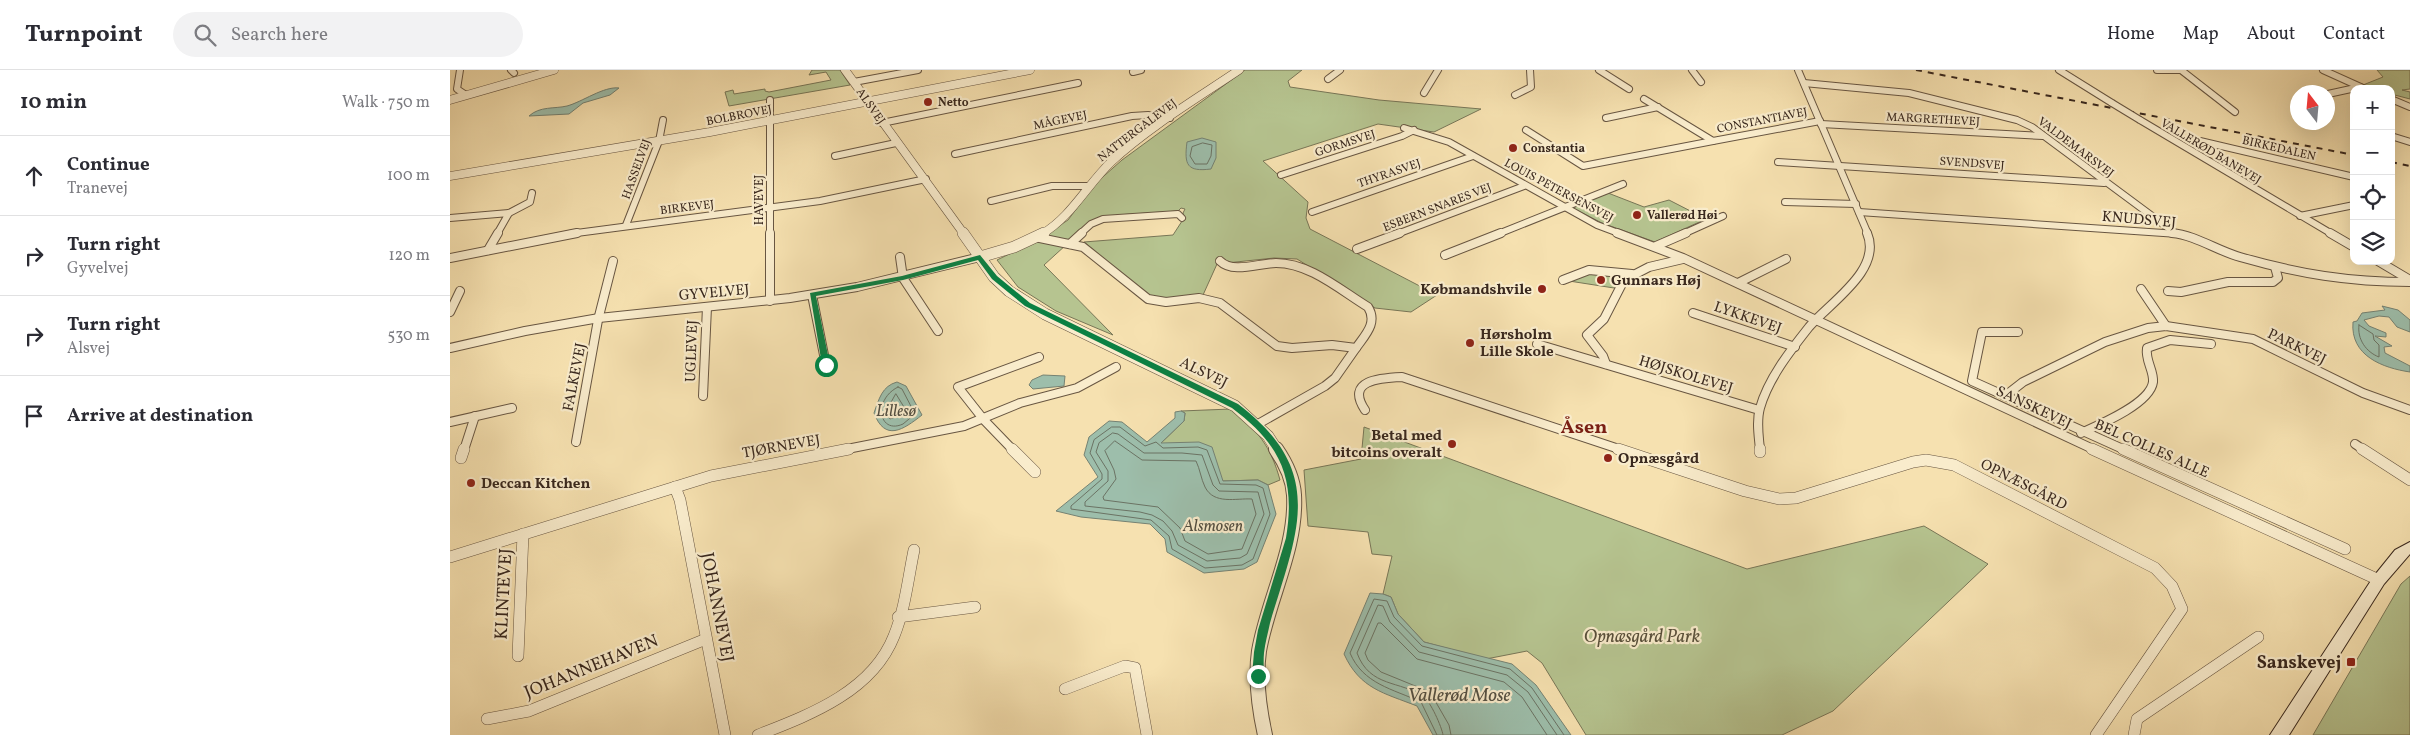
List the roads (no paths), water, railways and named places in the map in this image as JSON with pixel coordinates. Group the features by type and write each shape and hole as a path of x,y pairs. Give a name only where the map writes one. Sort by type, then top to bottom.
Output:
{"main road":[{"path":"2279,735 2379,580 2400,554 2410,547"}],"street":[{"path":"465,95 547,70"},
{"path":"450,99 554,70"},
{"name":"ALSVEJ","path":"846,70 896,143 926,179 994,277 1028,304 1214,394 1258,424 1270,437 1283,457 1289,473 1294,505 1290,538 1259,652 1260,709 1265,735"},
{"path":"854,82 918,70"},
{"name":"BOLBROVEJ","path":"450,176 659,141 1030,70"},
{"path":"1133,72 1141,70"},
{"name":"NATTERGALEVEJ","path":"980,257 1008,249 1035,237 1065,216 1087,186 1116,158 1239,70"},
{"path":"1321,78 1331,80 1340,70"},
{"path":"1424,92 1438,70"},
{"path":"1515,95 1531,87 1530,70"},
{"path":"1598,70 1629,89"},
{"path":"1692,70 1700,82"},
{"path":"1760,452 1759,410 1774,378 1815,320 1854,284 1865,268 1871,250 1870,238 1798,70"},
{"name":"VALLERØD BANEVEJ","path":"2059,70 2350,245"},
{"path":"2158,70 2181,70 2235,112"},
{"path":"2323,70 2356,85"},
{"path":"450,74 460,71 456,89 465,95"},
{"path":"882,123 1078,83"},
{"name":"VALDEMARSVEJ","path":"1804,84 1893,91 1945,101 2017,120 2043,136 2104,183 2175,233"},
{"path":"2335,93 2350,90"},
{"name":"CONSTANTIAVEJ","path":"1644,99 1714,141 1821,123"},
{"name":"HAVEVEJ","path":"770,100 770,301"},
{"path":"2395,100 2410,106"},
{"path":"1606,118 1658,107"},
{"name":"MÅGEVEJ","path":"955,154 1132,116 1148,115 1170,118"},
{"name":"HASSELVEJ","path":"626,225 659,141 663,120"},
{"name":"MARGRETHEVEJ","path":"1821,123 2043,136"},
{"name":"LOUIS PETERSENSVEJ","path":"1404,128 1449,142 1524,186 1597,225 1684,258 1815,320"},
{"name":"GORMSVEJ","path":"1282,175 1402,136 1414,130"},
{"path":"1526,130 1583,166 1714,141"},
{"path":"2395,137 2410,142"},
{"name":"BIRKEDALEN","path":"2200,141 2350,176"},
{"name":"ALSVEJ","path":"835,156 896,143"},
{"name":"THYRASVEJ","path":"1312,212 1473,156"},
{"name":"SVENDSVEJ","path":"1778,162 2104,183"},
{"name":"BIRKEVEJ","path":"450,258 626,225 770,209 876,191 926,179"},
{"path":"1445,255 1624,184"},
{"path":"991,201 1052,186 1087,186"},
{"name":"ESBERN SNARES VEJ","path":"1357,249 1524,186"},
{"path":"450,218 510,213 530,202 532,193"},
{"path":"1785,202 1856,204"},
{"path":"2300,216 2350,206"},
{"name":"KNUDSVEJ","path":"1859,212 2175,233 2214,249 2275,267 2362,282 2410,281"},
{"path":"488,250 510,213"},
{"path":"1070,244 1091,224 1103,219 1181,214"},
{"path":"1656,246 1723,216"},
{"path":"1035,237 1083,247 1148,300 1166,302 1200,298 1220,303 1270,342 1279,346 1296,348 1330,344 1356,348"},
{"path":"900,257 903,278 938,331"},
{"name":"GYVELVEJ","path":"450,348 525,331 599,318 812,295 903,278 980,257"},
{"path":"1606,364 1603,356 1587,335 1604,319 1614,302 1617,290 1632,274 1649,267 1684,258"},
{"path":"1738,283 1786,259"},
{"path":"599,318 613,261"},
{"path":"1220,261 1224,266 1276,263 1301,266 1373,313 1374,320 1335,378 1325,386 1258,424"},
{"path":"2384,265 2410,281"},
{"path":"2168,291 2181,292 2228,282 2273,282 2278,278 2275,267"},
{"path":"1564,280 1578,271 1586,270 1632,274"},
{"path":"2141,290 2166,326"},
{"path":"450,312 460,291"},
{"path":"812,295 826,365"},
{"name":"UGLEVEJ","path":"703,396 707,307"},
{"name":"LYKKEVEJ","path":"1693,313 1795,347"},
{"name":"FALKEVEJ","path":"576,442 599,318"},
{"name":"SANSKEVEJ","path":"1815,320 2379,580"},
{"name":"PARKVEJ","path":"2005,396 2024,382 2105,342 2141,330 2166,326 2253,340 2363,393 2410,410"},
{"name":"BEL COLLES ALLE","path":"2018,332 1982,332 1972,382 2345,549"},
{"path":"2069,438 2144,399 2152,390 2153,380 2144,358 2147,348 2156,342 2170,339 2211,344"},
{"name":"HØJSKOLEVEJ","path":"1537,344 1759,410"},
{"path":"1035,472 984,420 958,387 1039,357"},
{"name":"TJØRNEVEJ","path":"450,557 675,487 748,467 917,437 984,420 1020,403 1077,388 1116,366"},
{"name":"OPNÆSGÅRD","path":"1365,410 1358,402 1357,394 1361,387 1372,380 1402,378 1745,491 1779,499 1796,498 1913,462 1926,460 1954,465 2155,568 2171,582 2180,596 2182,609 2096,735"},
{"path":"450,422 512,408"},
{"path":"462,458 475,416"},
{"path":"2355,444 2410,480"},
{"name":"JOHANNEVEJ","path":"675,487 680,500 725,735"},
{"name":"KLINTEVEJ","path":"518,656 523,534"},
{"path":"758,735 822,709 868,675 888,650 898,618 914,550"},
{"path":"898,618 975,607"},
{"path":"2134,735 2137,719 2258,637"},
{"name":"JOHANNEHAVEN","path":"487,719 529,710 706,639"},
{"path":"1065,688 1125,666 1132,666 1135,668 1147,735"}],"water":[{"path":"619,88 610,95 583,103 569,114 529,116 547,108 573,104 607,89"},
{"path":"1202,138 1216,142 1216,158 1211,169 1192,168 1187,161 1187,142"},
{"path":"2382,306 2398,310 2410,320 2410,332 2397,327 2389,317 2379,316 2364,320 2369,326 2386,333 2386,337 2375,336 2392,346 2384,347 2385,353 2410,366 2410,372 2379,363 2363,352 2357,344 2353,334 2353,322 2357,321 2362,313 2385,310"},
{"path":"1043,375 1065,376 1064,386 1033,389 1029,385 1032,380"},
{"name":"Lillesø","path":"897,382 906,386 922,415 895,431 883,428 874,413 884,390"},
{"name":"Alsmosen","path":"1181,411 1185,413 1184,421 1161,443 1199,442 1212,447 1223,481 1258,480 1268,485 1276,514 1257,562 1244,569 1204,573 1167,552 1165,539 1150,524 1081,517 1056,511 1098,477 1084,455 1089,437 1109,421 1122,422 1147,442 1175,418 1175,412"},
{"name":"Vallerød Mose","path":"1370,593 1391,597 1398,614 1424,642 1512,664 1536,685 1571,735 1433,735 1417,706 1384,693 1365,682 1350,666 1344,654"}],"railway":[{"path":"1916,70 2350,154"},
{"path":"2395,163 2410,166"}],"place":[{"name":"Netto","path":"928,102"},
{"name":"Constantia","path":"1513,148"},
{"name":"Vallerød Høi","path":"1637,215"},
{"name":"Gunnars Høj","path":"1601,280"},
{"name":"Købmandshvile","path":"1542,289"},
{"name":"Hørsholm Lille Skole","path":"1470,343"},
{"name":"Betal med bitcoins overalt","path":"1452,444"},
{"name":"Opnæsgård","path":"1608,458"},
{"name":"Deccan Kitchen","path":"471,483"},
{"name":"Sanskevej","path":"2351,662"}],"district":[{"name":"Åsen","path":"1584,426"}],"park label":[{"name":"Opnæsgård Park","path":"1642,636"}]}
